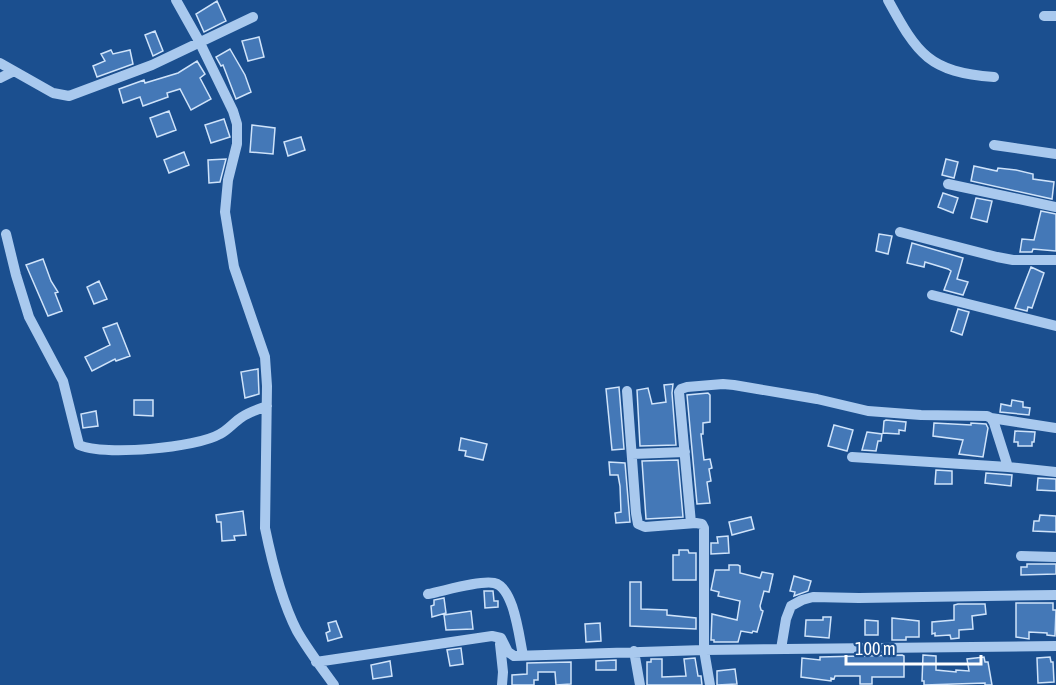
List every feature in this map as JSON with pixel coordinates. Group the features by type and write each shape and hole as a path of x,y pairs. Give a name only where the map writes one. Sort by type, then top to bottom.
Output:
{"street":[{"path":"176,0 199,41 237,124 237,144 228,180 225,212 234,267 265,357 267,406 265,528 267,540 294,624 316,662 334,685"},
{"path":"888,0 914,42 936,64 953,71 994,77"},
{"path":"1044,16 1056,16"},
{"path":"0,63 53,93 69,96 152,65 253,17"},
{"path":"0,78 14,71"},
{"path":"994,145 1056,154"},
{"path":"948,184 1056,207"},
{"path":"900,232 997,257 1028,261 1056,260"},
{"path":"6,234 29,316 63,381 79,445 86,448 151,449 186,445 218,436 244,415 267,406"},
{"path":"932,295 1056,326"},
{"path":"691,523 679,392 687,387 723,384 818,399 868,411 921,415 982,415 1056,428"},
{"path":"627,392 638,524 645,527 702,524 705,536 704,650 710,685"},
{"path":"991,418 1008,467"},
{"path":"632,454 685,452"},
{"path":"852,458 1056,472"},
{"path":"1021,556 1056,557"},
{"path":"428,594 486,583 500,585 510,602 523,655"},
{"path":"779,649 791,606 813,597 1056,596"},
{"path":"316,662 492,636 499,637 511,655 634,651 1056,646"},
{"path":"499,637 503,672 502,685"},
{"path":"634,651 640,685"}],"building":[{"path":"217,1 226,21 204,32 196,14"},
{"path":"155,31 163,51 153,56 145,35"},
{"path":"259,37 264,57 248,61 242,41"},
{"path":"230,49 245,75 251,92 236,99 223,65 221,66 216,57"},
{"path":"111,50 113,54 130,50 133,64 97,77 93,66 105,61 101,54"},
{"path":"197,61 205,74 200,78 211,99 191,110 180,89 167,93 168,97 143,106 140,97 123,103 119,89 144,80 145,83 178,73"},
{"path":"169,111 176,130 157,137 150,118"},
{"path":"224,119 230,137 211,143 205,125"},
{"path":"252,125 275,128 273,154 250,152"},
{"path":"301,137 305,150 288,156 284,142"},
{"path":"184,152 189,165 169,173 164,160"},
{"path":"226,159 220,182 209,183 208,160"},
{"path":"946,159 958,162 954,178 942,175"},
{"path":"974,166 997,171 998,168 1016,170 1033,174 1033,179 1054,182 1052,199 971,181"},
{"path":"943,193 958,198 953,213 938,207"},
{"path":"976,198 992,201 987,222 971,218"},
{"path":"1041,211 1056,214 1056,251 1033,249 1032,252 1020,252 1022,239 1034,240"},
{"path":"879,234 892,236 888,254 876,251"},
{"path":"912,243 963,258 957,279 968,282 963,295 944,290 951,271 948,269 925,262 924,267 907,263"},
{"path":"43,259 51,281 58,292 55,293 62,311 48,316 26,265"},
{"path":"1031,267 1044,273 1032,308 1028,307 1027,311 1015,308"},
{"path":"99,281 107,299 94,304 87,287"},
{"path":"958,309 969,312 962,335 951,331"},
{"path":"117,323 130,356 116,361 115,359 92,371 85,357 110,345 103,328"},
{"path":"258,369 259,394 245,398 241,372"},
{"path":"673,384 676,445 640,446 637,390 648,388 652,404 666,402 664,385"},
{"path":"619,387 624,449 612,450 606,389"},
{"path":"708,393 710,395 710,422 703,423 703,434 701,434 704,460 710,459 712,468 709,469 711,481 707,482 710,503 697,504 687,395"},
{"path":"134,400 153,400 153,416 134,415"},
{"path":"1012,400 1023,402 1023,407 1030,408 1029,415 1000,412 1001,404 1011,406"},
{"path":"96,411 98,426 83,428 81,414"},
{"path":"886,420 906,422 905,431 899,430 899,434 883,433"},
{"path":"934,423 986,424 988,428 983,457 959,454 963,440 933,436"},
{"path":"834,425 853,430 847,451 828,446"},
{"path":"1015,431 1035,432 1032,446 1018,446 1018,442 1014,442"},
{"path":"867,432 882,434 876,451 862,450"},
{"path":"461,438 487,444 483,460 465,456 466,451 459,450"},
{"path":"678,460 683,517 646,519 642,461"},
{"path":"609,462 625,463 630,522 616,523 615,513 621,512 620,486 618,475 610,475"},
{"path":"936,470 952,471 952,484 935,484"},
{"path":"986,473 1012,475 1011,486 985,483"},
{"path":"1038,478 1056,479 1056,491 1037,490"},
{"path":"243,511 246,535 234,536 235,540 222,541 221,522 217,522 216,515"},
{"path":"1040,515 1056,516 1056,532 1033,531 1034,521 1039,521"},
{"path":"751,517 754,529 732,535 729,522"},
{"path":"728,536 729,553 711,554 711,543 718,543 717,537"},
{"path":"679,550 696,553 696,580 673,580 673,555 679,555"},
{"path":"1027,564 1056,564 1056,574 1021,575 1021,567 1027,567"},
{"path":"729,565 738,565 740,573 760,578 762,572 773,574 769,592 764,591 760,606 763,611 757,632 741,631 738,642 714,642 711,640 712,614 737,620 740,601 718,596 719,592 711,590 715,570 729,570"},
{"path":"794,576 811,581 808,591 794,596 795,592 790,591"},
{"path":"630,582 641,582 641,609 667,610 667,615 696,618 696,629 630,626"},
{"path":"484,591 493,591 494,601 498,601 498,607 485,608"},
{"path":"444,598 446,613 432,617 431,606 434,605 434,600"},
{"path":"1016,603 1053,603 1053,610 1056,610 1055,636 1029,632 1029,639 1016,637"},
{"path":"985,604 986,614 972,616 973,629 959,630 959,638 951,639 950,635 935,636 935,633 932,634 932,622 954,620 954,605"},
{"path":"471,611 473,629 446,630 444,615"},
{"path":"823,617 831,617 829,638 805,636 806,620 823,620"},
{"path":"892,618 919,621 919,637 892,640"},
{"path":"865,620 878,621 878,635 865,635"},
{"path":"336,621 342,637 328,641 326,633 330,631 328,623"},
{"path":"600,623 601,641 586,642 585,624"},
{"path":"461,648 463,664 450,666 447,650"},
{"path":"923,655 936,656 936,670 956,672 956,670 969,671 967,659 984,657 985,662 988,662 992,685 985,685 985,683 924,685 922,681"},
{"path":"904,656 904,677 872,677 872,684 860,684 860,676 835,676 834,679 831,678 831,681 801,677 802,658 820,660 820,657"},
{"path":"1050,657 1053,662 1054,682 1038,683 1037,658"},
{"path":"695,658 702,685 647,685 647,662 651,662 651,659 662,659 662,677 686,676 684,659"},
{"path":"616,660 616,670 596,670 596,661"},
{"path":"390,661 392,676 373,679 371,665"},
{"path":"571,662 571,684 556,685 555,672 538,672 538,680 534,680 534,685 512,685 512,675 527,674 527,663"},
{"path":"735,669 737,684 717,685 717,671"}]}
